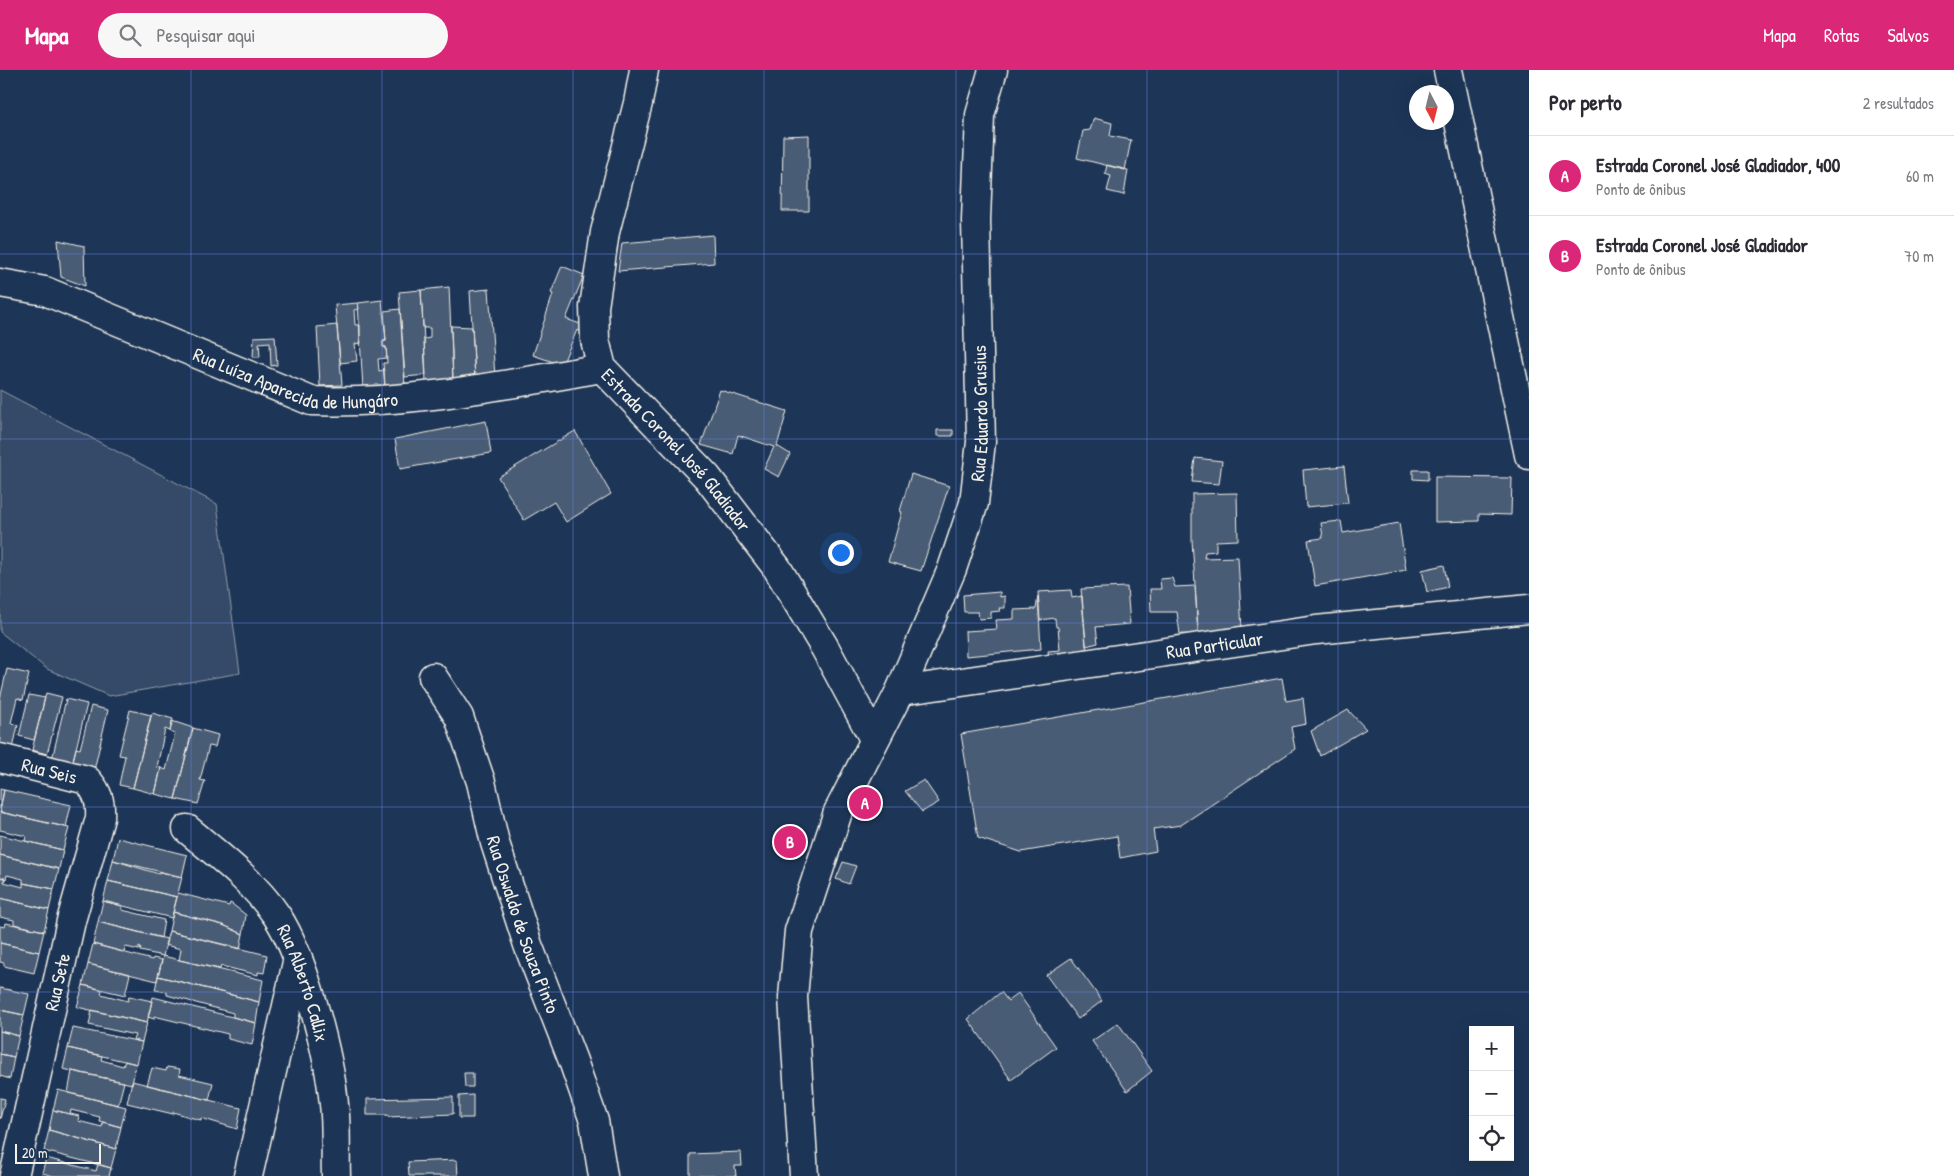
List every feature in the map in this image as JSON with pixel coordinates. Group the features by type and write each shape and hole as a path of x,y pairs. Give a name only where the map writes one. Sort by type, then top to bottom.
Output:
{"street":[{"name":"Estrada Coronel José Gladiador","path":"644,70 638,103 605,232 594,307 595,340 602,368 707,477 777,568 825,648 874,739"},
{"name":"Rua Eduardo Grusius","path":"874,739 900,691 952,569 974,503 981,442 976,220 979,134 980,115 993,70"},
{"path":"1448,70 1529,455"},
{"name":"Rua Luíza Aparecida de Hungáro","path":"0,283 45,291 311,401 344,402 399,398 602,368"},
{"name":"Rua Particular","path":"900,691 1316,630 1529,609"},
{"name":"Rua Oswaldo de Souza Pinto","path":"433,676 459,717 481,782 495,843 528,945 594,1121 603,1176"},
{"path":"804,1176 793,997 799,931 838,812 874,739"},
{"name":"Rua Seis","path":"0,758 76,776 87,780 96,790"},
{"name":"Rua Sete","path":"10,1165 71,921 100,818 101,805 96,790"},
{"name":"Rua Alberto Callix","path":"187,829 249,883 277,916 298,957 322,1040 334,1104 336,1176"},
{"path":"248,1176 298,957"}],"shaded area":[{"path":"0,390 217,504 240,673 109,696 47,669 0,632"}],"building":[{"path":"1094,118 1112,123 1110,136 1131,140 1125,170 1077,158 1083,131 1090,130"},
{"path":"809,135 809,211 782,211 783,136"},
{"path":"1107,165 1128,170 1124,195 1107,191 1111,176 1105,174"},
{"path":"713,235 714,263 618,271 622,243"},
{"path":"58,240 84,246 85,286 61,277"},
{"path":"562,266 584,275 566,319 589,327 588,334 577,330 562,365 533,355 553,294 551,293"},
{"path":"449,287 453,380 426,383 424,339 430,338 430,328 423,328 421,290"},
{"path":"489,289 495,377 475,378 470,291"},
{"path":"421,290 426,375 405,377 399,292"},
{"path":"382,300 386,341 383,341 383,347 386,347 387,358 378,359 379,371 384,370 385,386 363,389 358,303"},
{"path":"358,303 359,309 354,310 355,325 360,325 361,343 355,344 357,361 340,363 335,305"},
{"path":"400,309 405,386 385,388 383,363 387,363 386,347 383,347 383,341 386,341 384,311"},
{"path":"337,325 342,385 320,386 317,327"},
{"path":"451,326 472,327 475,378 453,380"},
{"path":"275,336 277,365 271,366 270,342 259,343 260,357 253,357 254,337"},
{"path":"720,390 787,411 777,446 790,454 779,477 764,469 774,447 738,435 733,454 701,445"},
{"path":"486,421 491,453 400,469 395,439"},
{"path":"937,430 953,430 953,436 937,436"},
{"path":"575,431 611,494 566,522 554,502 524,520 498,477"},
{"path":"1195,458 1222,461 1219,484 1192,482"},
{"path":"1344,466 1348,503 1306,507 1303,470"},
{"path":"1413,470 1428,470 1428,480 1413,479"},
{"path":"911,474 949,486 921,571 888,562"},
{"path":"1435,477 1512,478 1511,515 1479,514 1479,521 1435,522"},
{"path":"1237,493 1238,540 1216,541 1216,551 1205,552 1204,558 1238,557 1242,631 1199,643 1192,540 1192,494"},
{"path":"1341,521 1343,533 1399,523 1406,570 1315,586 1308,540 1323,538 1321,523"},
{"path":"1444,565 1448,587 1427,592 1422,570"},
{"path":"1172,578 1175,587 1195,586 1198,635 1180,634 1177,612 1151,612 1150,589 1161,589 1160,579"},
{"path":"1127,587 1130,624 1096,627 1098,643 1086,646 1081,589"},
{"path":"1071,590 1072,598 1082,596 1087,655 1049,660 1048,651 1060,650 1058,627 1056,627 1055,618 1040,620 1038,592"},
{"path":"1000,592 1000,597 1005,596 1005,608 999,608 1000,611 991,612 991,618 979,619 978,612 964,612 963,595"},
{"path":"1038,596 1041,649 966,656 965,631 997,629 996,620 1014,619 1014,610 1036,609"},
{"path":"7,669 29,674 23,700 17,698 11,723 18,725 11,758 0,756 0,699"},
{"path":"1282,678 1286,701 1303,698 1306,724 1291,727 1295,749 1181,825 1153,829 1156,851 1120,858 1117,836 1021,852 978,838 961,734"},
{"path":"46,693 62,697 47,754 32,750"},
{"path":"29,695 45,698 34,740 19,736"},
{"path":"66,699 87,704 70,773 50,768"},
{"path":"91,706 108,710 92,779 70,773 76,748 80,749"},
{"path":"130,710 151,715 133,788 119,785 125,756 119,755"},
{"path":"1348,710 1366,729 1320,756 1311,731"},
{"path":"152,713 173,719 170,731 165,729 157,767 161,768 155,794 133,788"},
{"path":"172,721 193,728 175,799 155,794 161,768 166,770 175,734 170,732"},
{"path":"193,728 218,735 215,747 209,746 200,780 205,781 198,804 175,799"},
{"path":"924,780 939,802 922,812 905,791"},
{"path":"0,789 4,790 0,809"},
{"path":"4,790 71,805 66,827 0,812"},
{"path":"0,812 69,828 63,850 25,841 26,836 0,830"},
{"path":"0,835 63,850 59,869 0,855"},
{"path":"118,838 187,855 182,877 113,860"},
{"path":"0,855 59,869 54,889 23,883 23,879 7,875 6,879 0,877"},
{"path":"113,860 159,874 160,872 182,877 177,897 108,881"},
{"path":"843,862 856,866 849,884 836,879"},
{"path":"0,877 5,878 4,882 23,887 23,883 54,889 49,910 0,898"},
{"path":"108,881 177,897 172,918 103,901"},
{"path":"178,893 229,906 230,903 232,904 246,915 243,934 223,925 173,912"},
{"path":"0,898 49,910 44,931 14,924 14,920 0,917"},
{"path":"103,901 122,906 122,910 164,920 161,938 98,922"},
{"path":"173,912 223,925 243,934 240,949 169,931"},
{"path":"98,922 167,939 163,956 140,951 141,948 139,947 139,950 126,947 124,952 93,944"},
{"path":"6,923 44,931 39,952 0,943 0,926 5,927"},
{"path":"169,931 267,955 264,973 258,972 258,975 221,966 220,969 179,960 181,949 165,945"},
{"path":"0,943 39,952 34,973 4,966 4,963 0,962"},
{"path":"93,944 152,960 153,958 162,960 157,981 88,964"},
{"path":"163,956 263,980 259,1002 158,976"},
{"path":"1071,958 1102,1001 1078,1019 1046,975"},
{"path":"88,964 130,974 125,995 83,985"},
{"path":"158,976 259,1002 256,1023 233,1017 233,1013 155,990"},
{"path":"83,985 102,990 101,994 128,1001 129,996 152,1001 147,1023 77,1007"},
{"path":"0,988 29,994 24,1015 0,1010"},
{"path":"1001,992 1008,1001 1018,993 1056,1047 1011,1080 968,1019"},
{"path":"153,997 256,1023 252,1045 228,1039 228,1034 154,1016 154,1019 148,1017"},
{"path":"0,1010 24,1015 19,1036 0,1031"},
{"path":"92,1010 147,1023 142,1042 133,1040 135,1035 89,1025"},
{"path":"1118,1023 1152,1071 1127,1091 1092,1041"},
{"path":"73,1028 142,1042 137,1064 68,1048"},
{"path":"0,1031 19,1036 14,1057 0,1054"},
{"path":"68,1048 102,1056 101,1060 123,1066 125,1061 136,1064 132,1084 63,1069"},
{"path":"0,1054 14,1057 10,1079 0,1076"},
{"path":"167,1067 180,1069 179,1075 213,1083 209,1100 147,1085 152,1068 166,1071"},
{"path":"72,1071 124,1082 118,1105 68,1093"},
{"path":"464,1073 473,1073 473,1087 465,1087"},
{"path":"132,1081 241,1108 237,1129 201,1118 201,1120 173,1112 173,1114 127,1103"},
{"path":"58,1090 126,1107 121,1127 99,1121 100,1117 71,1110 70,1114 53,1110"},
{"path":"473,1095 473,1118 459,1118 459,1096"},
{"path":"453,1097 453,1114 388,1117 388,1115 367,1115 367,1099"},
{"path":"0,1098 5,1099 0,1119"},
{"path":"53,1110 79,1116 78,1121 102,1127 103,1122 121,1127 116,1149 49,1130"},
{"path":"49,1130 116,1149 111,1168 44,1151"},
{"path":"741,1152 742,1166 735,1166 736,1176 690,1176 690,1154"},
{"path":"46,1158 96,1171 98,1164 111,1168 109,1176 54,1176 42,1173"},
{"path":"457,1160 458,1176 409,1176 408,1162"}],"place":[{"name":"Estrada Coronel José Gladiador, 400","path":"865,803"},
{"name":"Estrada Coronel José Gladiador","path":"790,842"}]}
